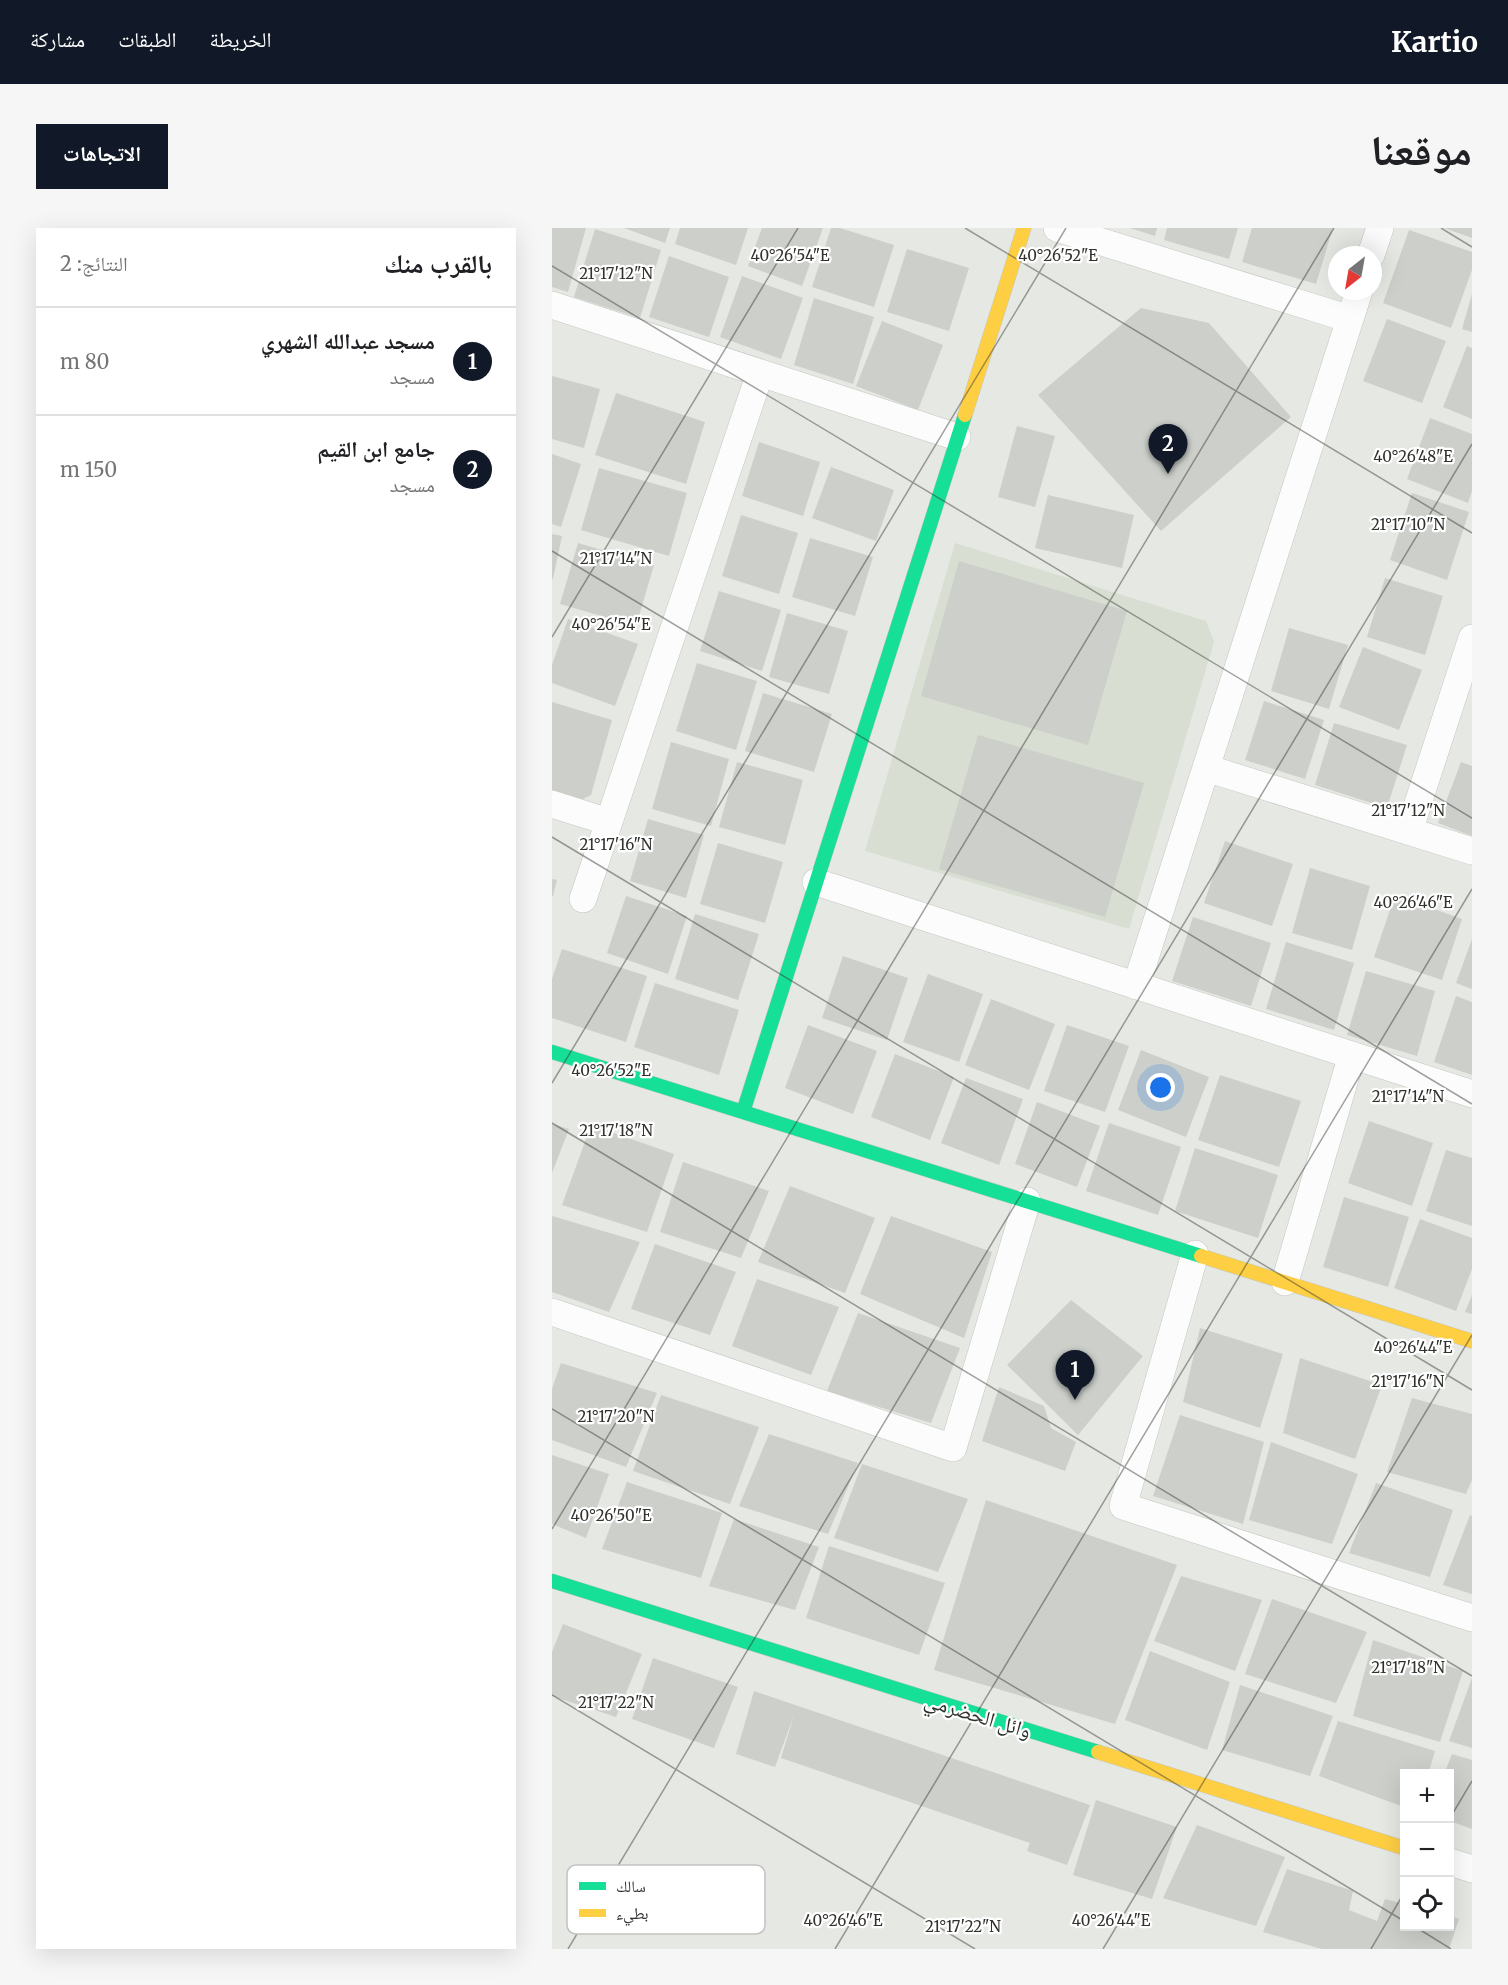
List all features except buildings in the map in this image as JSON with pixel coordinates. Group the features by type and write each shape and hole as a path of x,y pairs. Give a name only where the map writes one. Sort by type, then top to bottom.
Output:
{"street":[{"path":"742,1112 1024,228"},
{"path":"1057,228 1350,319"},
{"path":"1374,246 1380,228"},
{"path":"1136,986 1356,300"},
{"path":"552,305 957,437"},
{"path":"583,899 760,374"},
{"path":"1409,831 1472,638"},
{"path":"1206,768 1472,851"},
{"path":"552,804 609,822"},
{"path":"816,882 1472,1094"},
{"path":"552,1052 1472,1341"},
{"path":"1285,1282 1352,1055"},
{"path":"552,1312 953,1448 1027,1201"},
{"path":"1195,1254 1123,1506 1472,1618"},
{"name":"وائل الحضرمي","path":"552,1581 1400,1847"},
{"path":"1454,1864 1472,1869"}],"shaded area":[{"path":"955,543 1206,621 1214,642 1129,929 865,851"}],"traffic: fast":[{"path":"743,1112 965,415"},
{"path":"552,1052 1201,1256"},
{"path":"552,1581 1098,1752"}],"traffic: slow":[{"path":"965,415 1024,228"},
{"path":"1201,1256 1472,1341"},
{"path":"1098,1752 1400,1847"}],"place":[{"name":"جامع ابن القيم","path":"1168,474"},
{"name":"مسجد عبدالله الشهري","path":"1075,1400"}]}
